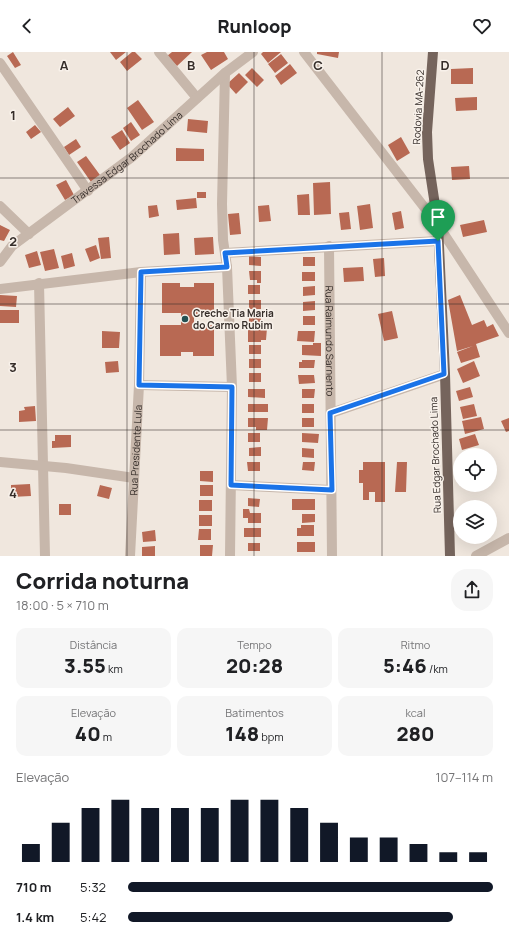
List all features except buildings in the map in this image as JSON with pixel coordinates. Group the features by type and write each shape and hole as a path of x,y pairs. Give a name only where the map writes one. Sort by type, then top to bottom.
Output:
{"main road":[{"name":"Rodovia MA-262","path":"433,52 427,132 428,159 438,233"},
{"name":"Rua Edgar Brochado Lima","path":"438,233 450,556"}],"street":[{"path":"159,52 197,98"},
{"name":"Travessa Edgar Brochado Lima","path":"0,262 12,246 132,157 225,73 253,52"},
{"path":"304,52 438,233 509,333"},
{"path":"0,63 88,191"},
{"path":"225,73 222,204 227,267 232,387 230,556"},
{"path":"0,206 29,234"},
{"path":"225,253 329,246 438,233"},
{"name":"Rua Raimundo Sarnento","path":"329,246 332,556"},
{"path":"0,289 39,283 141,272 227,267"},
{"name":"Rua Presidente Lula","path":"130,556 139,385 141,272"},
{"path":"39,283 45,556"},
{"path":"330,413 444,374"},
{"path":"139,385 232,387"},
{"path":"0,462 44,466 134,478"},
{"path":"231,485 332,490"},
{"path":"476,556 509,538"}],"place":[{"name":"Creche Tia Maria do Carmo Rubim","path":"185,319"}],"route":[{"path":"438,241 444,374 330,413 332,490 231,485 232,387 139,385 141,272 227,267 225,253 242,251 438,241"}]}
